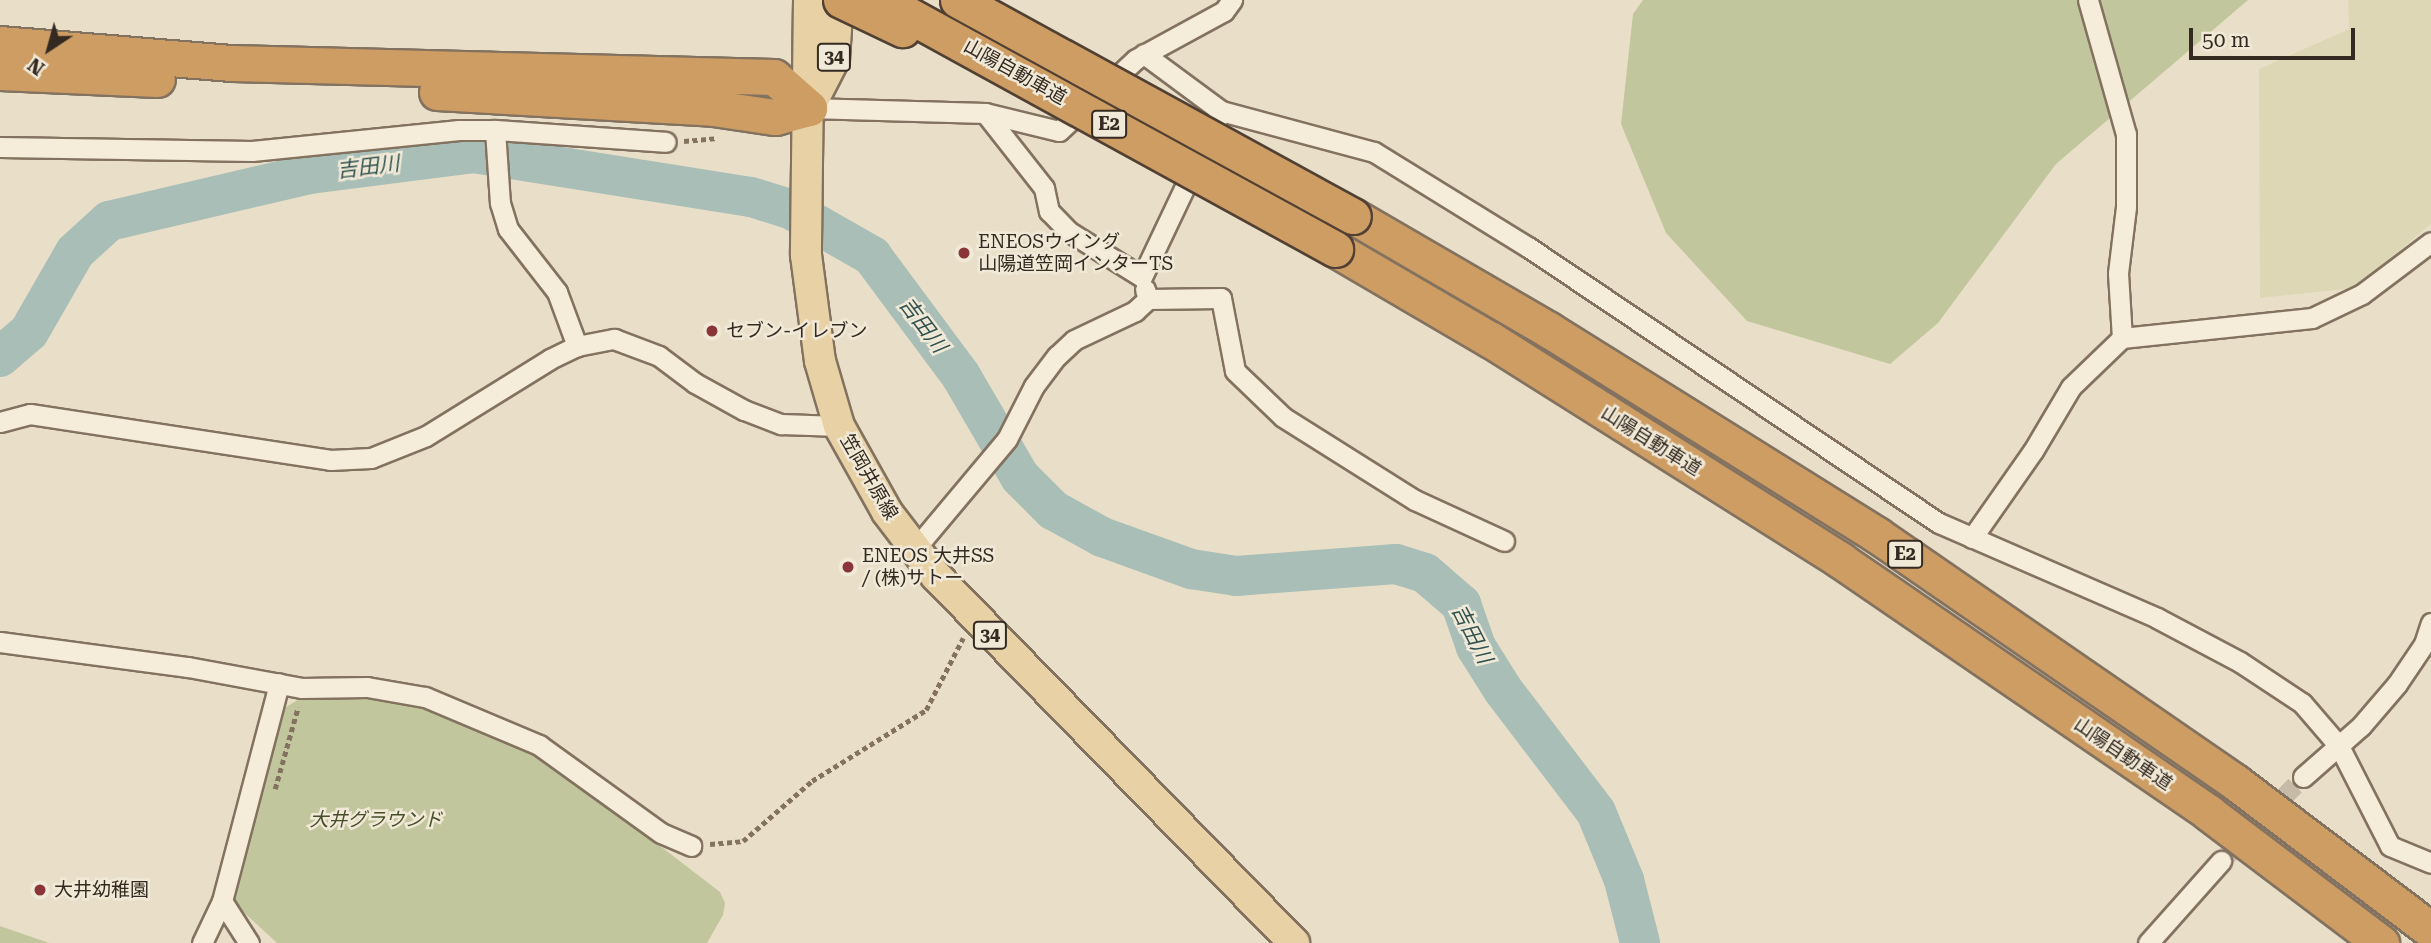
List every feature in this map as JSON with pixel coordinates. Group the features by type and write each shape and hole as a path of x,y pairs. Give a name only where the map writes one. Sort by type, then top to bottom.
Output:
{"highway":[{"path":"840,0 1118,129"},
{"name":"山陽自動車道","path":"881,0 1335,249 1491,340 1840,560 2209,813 2381,943"},
{"name":"山陽自動車道","path":"958,0 1353,216 1549,330 1877,535 2235,782 2431,930"},
{"path":"0,44 232,63 774,78 809,108"},
{"path":"0,72 658,104 775,117 809,108"}],"main road":[{"name":"笠岡井原線","path":"809,0 809,193 806,255 820,361 839,426 867,480 911,546 976,621 1294,943"},
{"name":"笠岡井原線","path":"809,108 834,59 840,0"}],"street":[{"path":"809,108 985,113 1059,131 1144,54 1224,10 1232,0"},
{"path":"2088,0 2126,134 2126,207 2118,272 2122,338"},
{"path":"1144,54 1221,111 1374,152 1551,262 1939,523 2157,618 2240,662 2302,703 2339,746 2390,846 2431,863"},
{"path":"1148,299 1142,277 1221,111"},
{"path":"985,113 1044,188 1049,211 1068,231 1142,277"},
{"path":"0,147 264,150 459,130 666,142"},
{"path":"495,134 500,203 508,229 557,292 577,346"},
{"path":"1972,538 2033,451 2070,387 2122,338 2312,317 2362,294 2428,249"},
{"path":"911,546 924,538 992,459 1007,439 1034,386 1057,356 1074,340 1120,320 1148,299 1221,298 1236,371 1283,417 1415,500 1504,541"},
{"path":"0,422 30,415 330,460 371,458 426,436 577,346 628,341 744,410 781,424 839,426"},
{"path":"2303,777 2339,746 2397,684 2424,644 2431,624"},
{"path":"0,642 301,688 367,687 425,697 539,745 661,834 691,846"},
{"path":"202,943 222,901 279,683"},
{"path":"2148,943 2221,861"},
{"path":"222,901 249,943"}],"path":[{"path":"691,846 743,841 812,781 926,710 955,650 976,621"}],"shaded area":[{"path":"2348,0 2431,0 2431,224 2355,288 2260,298 2259,69 2349,29"}],"green space":[{"path":"1643,0 2248,0 2056,164 1938,323 1890,364 1747,321 1666,233 1621,124 1633,14"},
{"name":"大井グラウンド","path":"350,692 405,698 519,743 564,772 720,892 725,903 723,915 707,943 277,943 238,907 232,893 276,713 306,695"},
{"path":"0,926 49,943 0,943"}],"waterway":[{"name":"吉田川","path":"0,357 29,332 75,252 109,221 310,174 473,153 751,197 790,209 872,256 961,376 1020,477 1053,510 1102,537 1191,569 1236,576 1396,564 1425,573 1461,604 1476,647 1503,690 1596,812 1624,880 1640,943"}],"tunnel":[{"path":"2221,861 2303,777"}],"place":[{"name":"ENEOSウイング 山陽道笠岡インターTS","path":"964,253"},
{"name":"セブン-イレブン","path":"712,331"},
{"name":"ENEOS 大井SS / (株)サトー","path":"848,567"},
{"name":"大井幼稚園","path":"40,890"}]}
